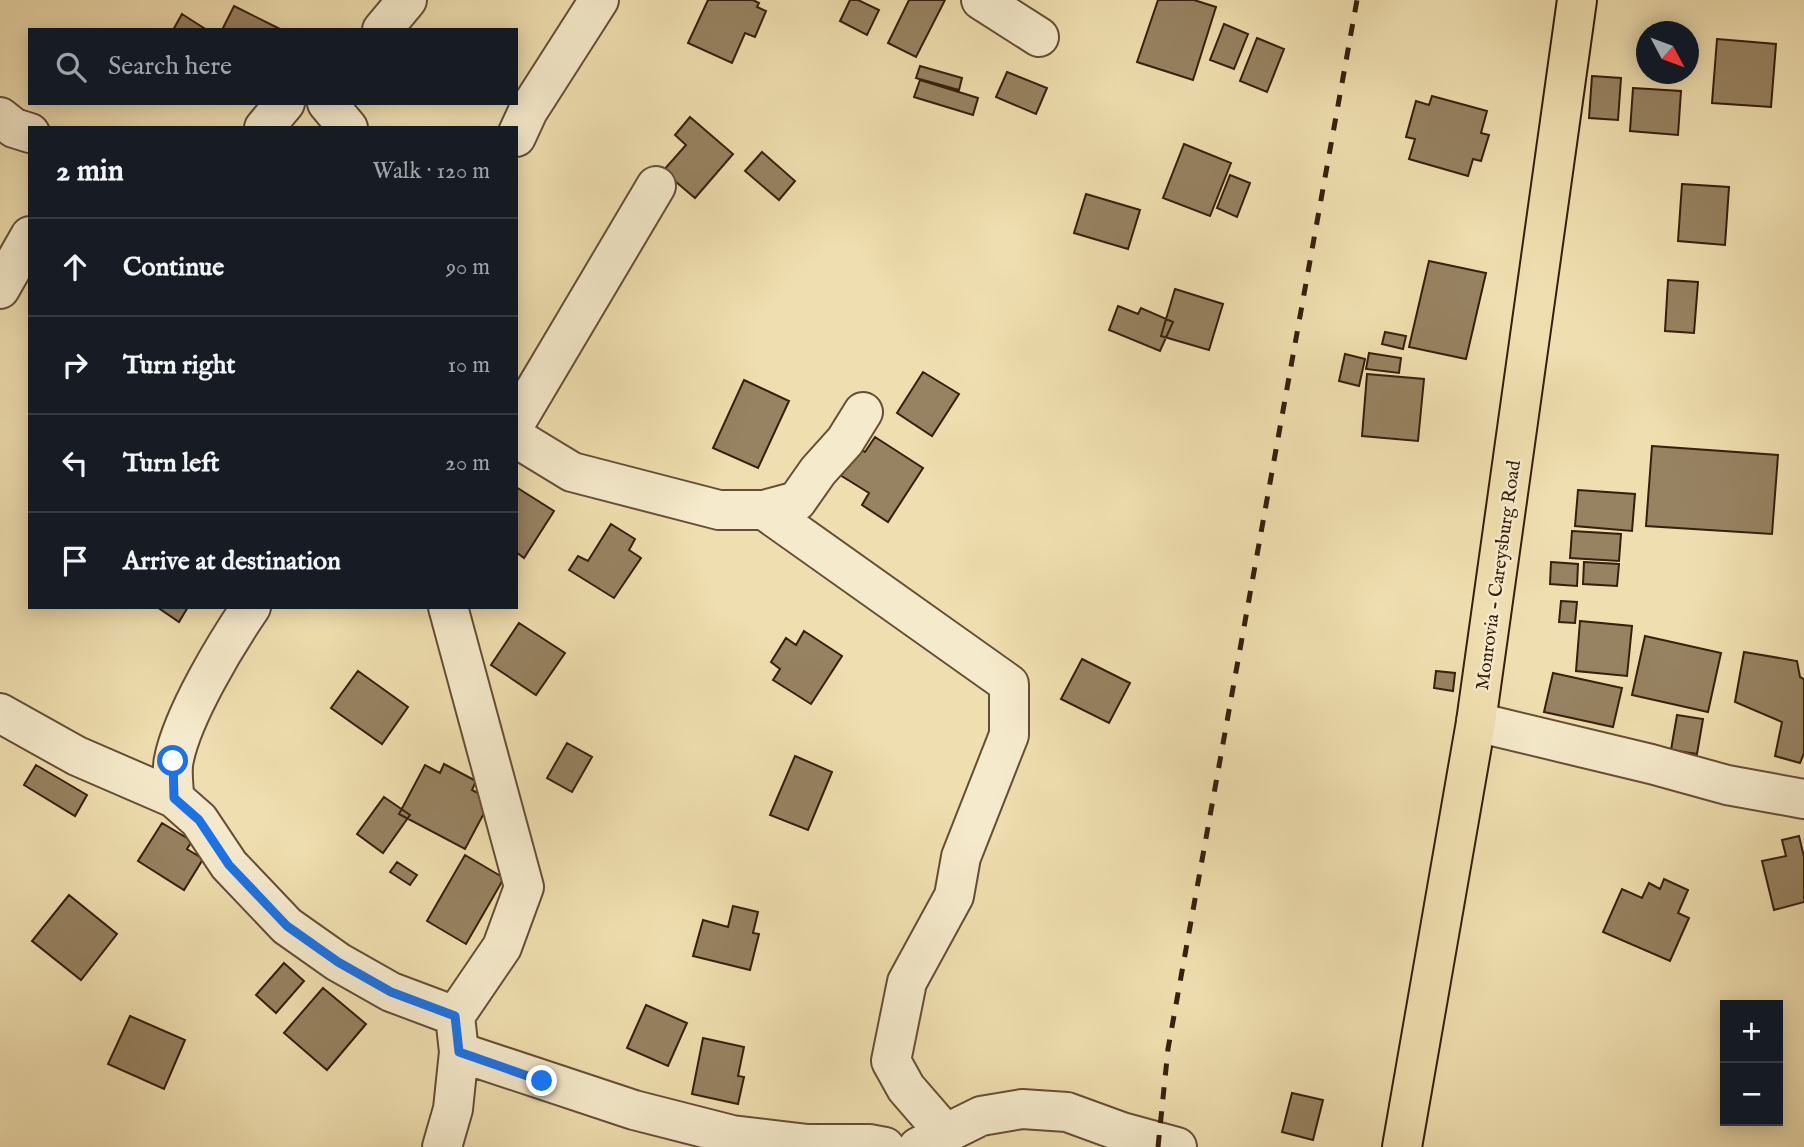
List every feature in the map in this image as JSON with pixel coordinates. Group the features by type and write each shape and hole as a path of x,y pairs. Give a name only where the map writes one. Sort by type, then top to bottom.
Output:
{"main road":[{"name":"Monrovia - Careysburg Road","path":"1402,1147 1476,722 1577,0"}],"street":[{"path":"384,28 407,0"},
{"path":"518,133 528,111 599,0"},
{"path":"981,0 1039,37"},
{"path":"266,126 283,105"},
{"path":"329,105 346,126"},
{"path":"0,117 13,128 28,132"},
{"path":"518,419 656,186"},
{"path":"0,289 28,240"},
{"path":"518,439 572,472 719,510 764,510 797,501 818,471 845,441 863,412"},
{"path":"764,510 1009,684 1009,735 961,858 954,896 907,982 891,1061 932,1140 981,1116 1022,1109 1067,1112 1122,1132 1177,1147"},
{"path":"174,798 173,761 185,723 250,609"},
{"path":"442,1147 453,1109 457,1034 502,947 524,887 448,609"},
{"path":"0,713 77,756 174,798 199,820 229,865 287,926 338,962 457,1034 634,1110 732,1135 807,1144 869,1144 885,1147"},
{"path":"1476,722 1727,785 1804,799"}],"building":[{"path":"708,0 753,0 759,3 757,7 766,11 755,37 745,33 732,63 688,43"},
{"path":"850,0 858,0 879,10 867,35 840,21"},
{"path":"909,0 945,0 916,57 888,43"},
{"path":"1158,0 1194,0 1216,7 1193,80 1137,62"},
{"path":"234,6 278,28 223,28"},
{"path":"182,14 204,28 174,28"},
{"path":"1224,24 1248,34 1234,69 1210,60"},
{"path":"1257,38 1284,49 1267,92 1240,81"},
{"path":"1717,39 1776,44 1771,107 1712,103"},
{"path":"920,66 962,78 959,90 916,78"},
{"path":"1007,72 1047,88 1036,114 996,97"},
{"path":"1592,76 1621,78 1618,120 1589,118"},
{"path":"920,80 978,98 973,115 914,97"},
{"path":"1633,88 1681,91 1678,135 1630,131"},
{"path":"1432,96 1487,111 1481,133 1489,135 1481,161 1473,159 1468,176 1409,159 1415,139 1406,137 1416,101 1429,105"},
{"path":"690,117 733,154 695,198 663,171 686,145 675,135"},
{"path":"1184,144 1231,163 1210,216 1163,198"},
{"path":"762,152 795,181 779,200 745,171"},
{"path":"1230,175 1250,183 1237,217 1217,208"},
{"path":"1682,184 1729,187 1725,245 1678,241"},
{"path":"1086,194 1140,210 1128,249 1074,233"},
{"path":"1429,261 1486,273 1466,359 1409,347"},
{"path":"1668,280 1698,282 1694,333 1665,331"},
{"path":"1175,289 1223,304 1209,350 1161,336"},
{"path":"1118,306 1138,314 1141,308 1173,322 1160,351 1109,330"},
{"path":"1385,332 1406,336 1403,349 1382,344"},
{"path":"1369,353 1401,358 1399,373 1366,369"},
{"path":"1345,354 1365,359 1359,386 1339,381"},
{"path":"923,372 959,394 932,436 897,413"},
{"path":"1367,374 1424,379 1418,441 1362,436"},
{"path":"744,380 789,401 758,468 713,448"},
{"path":"875,437 923,468 888,522 862,505 869,493 840,475 857,447 865,452"},
{"path":"1652,446 1778,455 1772,534 1646,526"},
{"path":"518,488 554,511 524,558 518,554"},
{"path":"1578,490 1635,494 1632,531 1575,526"},
{"path":"611,524 635,539 629,550 641,558 614,598 569,570 578,556 588,561"},
{"path":"1572,531 1621,534 1619,561 1570,558"},
{"path":"1551,562 1578,564 1577,586 1550,584"},
{"path":"1584,562 1619,564 1617,586 1583,584"},
{"path":"1561,601 1577,602 1575,623 1559,622"},
{"path":"160,609 187,609 179,622"},
{"path":"1580,621 1632,626 1627,676 1576,671"},
{"path":"519,623 565,653 536,695 491,665"},
{"path":"804,631 842,656 811,704 773,680 780,669 771,662 786,638 796,645"},
{"path":"1645,636 1721,653 1708,712 1632,695"},
{"path":"1744,652 1797,661 1800,677 1804,679 1804,753 1800,763 1775,756 1782,722 1735,702"},
{"path":"1082,659 1130,683 1109,723 1061,699"},
{"path":"358,671 408,707 382,744 331,708"},
{"path":"1436,671 1455,673 1453,691 1434,688"},
{"path":"1553,673 1622,688 1613,727 1544,712"},
{"path":"1677,715 1703,719 1697,754 1671,750"},
{"path":"567,743 592,757 572,792 547,778"},
{"path":"795,756 832,772 808,830 770,815"},
{"path":"444,764 476,781 472,790 491,800 465,849 399,814 425,765 440,773"},
{"path":"36,765 87,795 75,816 24,785"},
{"path":"384,797 410,815 383,853 357,834"},
{"path":"162,823 192,841 187,849 203,859 184,890 138,861"},
{"path":"1799,836 1804,857 1804,902 1774,910 1762,861 1786,856 1782,840"},
{"path":"465,855 504,878 466,944 427,921"},
{"path":"397,862 417,875 410,885 390,872"},
{"path":"1664,879 1688,890 1678,913 1689,918 1670,961 1603,932 1622,889 1642,898 1649,883 1660,889"},
{"path":"69,895 117,934 81,980 32,941"},
{"path":"733,906 758,912 753,933 759,934 750,970 693,956 703,920 728,927"},
{"path":"284,963 304,981 276,1013 256,995"},
{"path":"323,988 366,1024 327,1070 284,1033"},
{"path":"646,1005 687,1023 668,1066 627,1048"},
{"path":"130,1016 185,1040 164,1089 108,1064"},
{"path":"703,1038 744,1047 738,1076 744,1077 738,1104 692,1094"},
{"path":"1292,1093 1323,1100 1313,1140 1282,1132"}],"railway":[{"path":"1158,1147 1168,1049 1357,0"}],"route":[{"path":"173,761 174,798 199,820 229,865 287,926 338,962 391,992 455,1016 459,1052 542,1081"}]}
